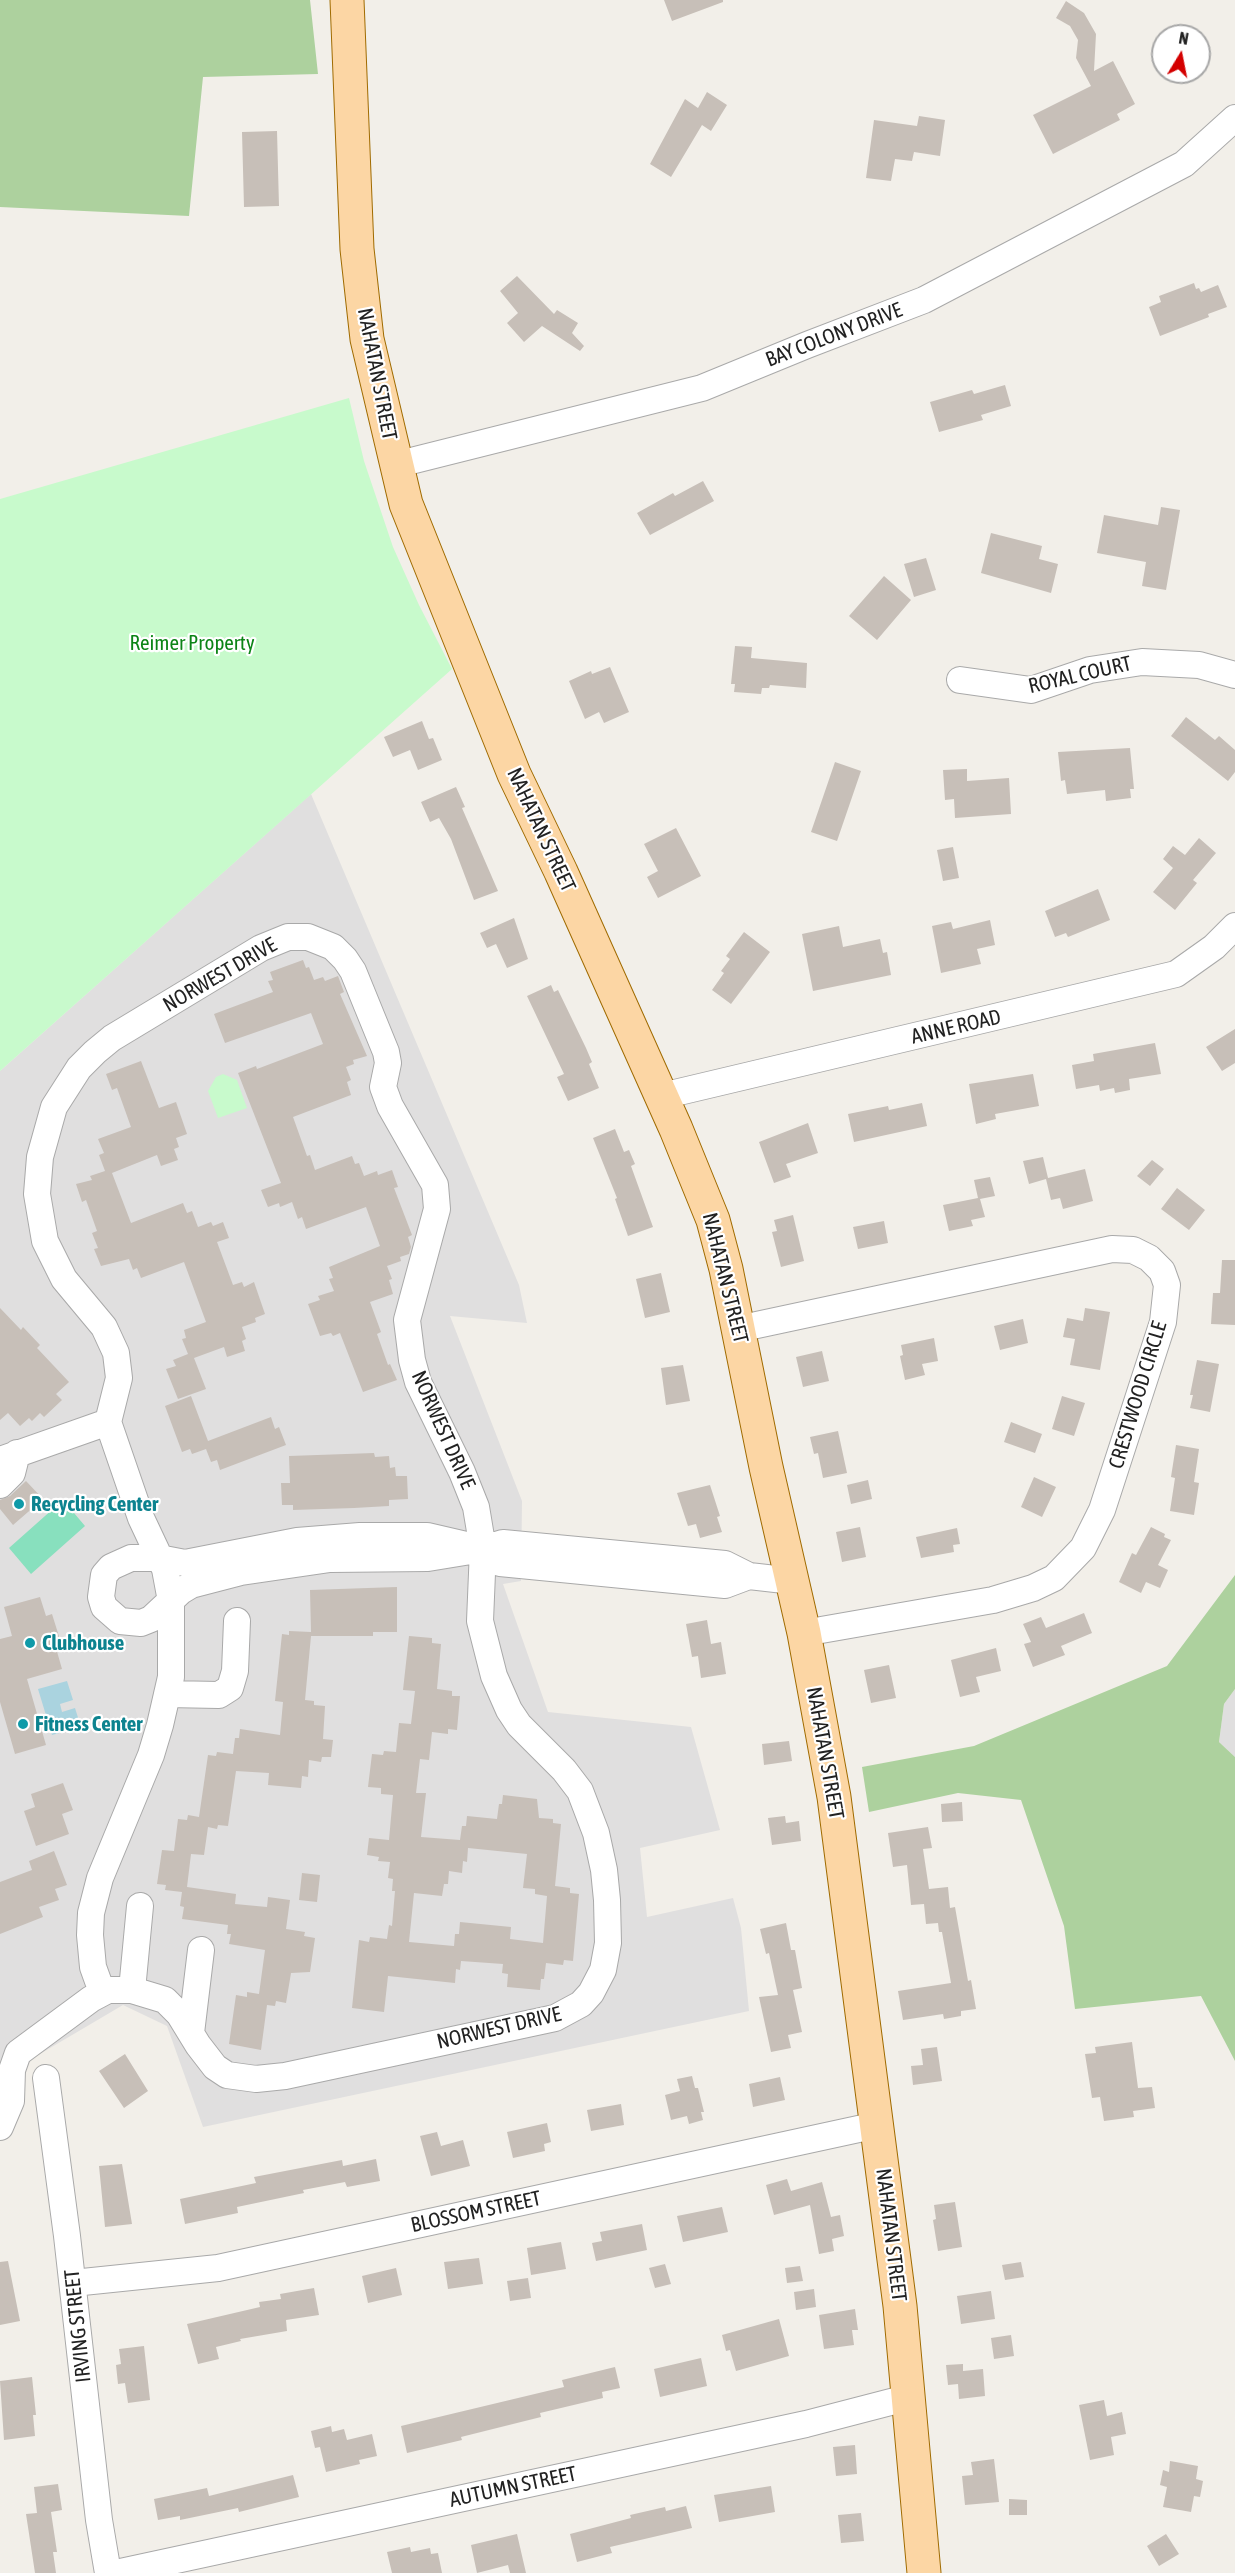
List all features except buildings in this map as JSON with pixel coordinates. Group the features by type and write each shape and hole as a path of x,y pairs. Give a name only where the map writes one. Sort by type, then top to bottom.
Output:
{"main road":[{"name":"NAHATAN STREET","path":"347,0 357,249 367,339 406,504 514,774 662,1096 713,1220 726,1269 766,1467 804,1633 841,1840 910,2397 924,2573"}],"street":[{"name":"BAY COLONY DRIVE","path":"395,465 702,388 924,300 1184,164 1235,118"},
{"name":"ROYAL COURT","path":"960,680 1031,690 1090,670 1142,662 1199,665 1235,675"},
{"name":"ANNE ROAD","path":"662,1096 1176,974 1214,947 1235,926"},
{"name":"NORWEST DRIVE","path":"102,1992 132,1990 157,1997 173,2006 215,2067 227,2075 256,2079 271,2078 555,2018 581,2004 591,1994 603,1970 608,1943 606,1885 596,1833 577,1785 519,1725 509,1710 494,1676 480,1621 483,1549 472,1493 418,1382 407,1333 409,1306 437,1209 435,1185 387,1100 383,1082 388,1063 386,1052 353,971 341,955 320,940 297,936 267,945 112,1038 79,1068 54,1107 40,1157 37,1194 39,1210 45,1241 64,1279 104,1327 116,1353 119,1378 108,1422"},
{"name":"CRESTWOOD CIRCLE","path":"738,1329 1112,1249 1132,1250 1149,1258 1162,1271 1167,1285 1163,1322 1102,1510 1083,1548 1054,1578 1033,1588 993,1600 804,1633"},
{"path":"0,1485 12,1473 6,1456 108,1422 141,1518 168,1580 171,1601 171,1660 167,1694 151,1755 95,1892 90,1935 93,1967 102,1992 18,2053 12,2070 11,2101 0,2127"},
{"path":"483,1549 428,1558 351,1558 271,1566 191,1585 152,1619 131,1624 111,1615 104,1607 101,1597 104,1575 111,1567 132,1558 159,1558 185,1563 297,1541 360,1536 427,1536 483,1549 500,1563 725,1585 749,1576 793,1581"},
{"path":"167,1694 219,1695 230,1688 235,1671 237,1621"},
{"path":"132,1990 140,1906"},
{"path":"191,2033 201,1950"},
{"name":"IRVING STREET","path":"46,2078 73,2283 99,2520 108,2573"},
{"name":"BLOSSOM STREET","path":"73,2283 218,2268 877,2125"},
{"name":"AUTUMN STREET","path":"116,2573 806,2424 910,2397"}],"shaded area":[{"path":"311,794 519,1285 527,1323 450,1316 522,1501 521,1581 503,1584 548,1712 691,1727 720,1830 640,1848 647,1917 733,1898 741,1928 749,2011 203,2127 167,2026 123,2005 28,2061 0,2133 0,1071"},
{"path":"1235,1689 1235,1757 1219,1742 1224,1704"}],"green space":[{"path":"0,0 310,0 318,74 203,77 189,216 0,207"},
{"name":"Reimer Property","path":"349,398 364,461 393,547 419,605 452,669 0,1071 0,499"},
{"path":"223,1074 237,1080 247,1108 218,1118 208,1091 216,1077"},
{"path":"63,1500 85,1526 31,1574 9,1548"},
{"path":"1235,1575 1235,1689 1224,1704 1219,1742 1235,1757 1235,2061 1201,1996 1075,2009 1064,1926 1021,1800 958,1793 869,1812 862,1767 974,1746 1167,1666"}],"water":[{"path":"67,1681 73,1700 60,1704 62,1712 75,1708 81,1727 52,1735 38,1689"}],"place":[{"name":"Recycling Center","path":"19,1504"},
{"name":"Clubhouse","path":"30,1643"},
{"name":"Fitness Center","path":"23,1724"}]}
